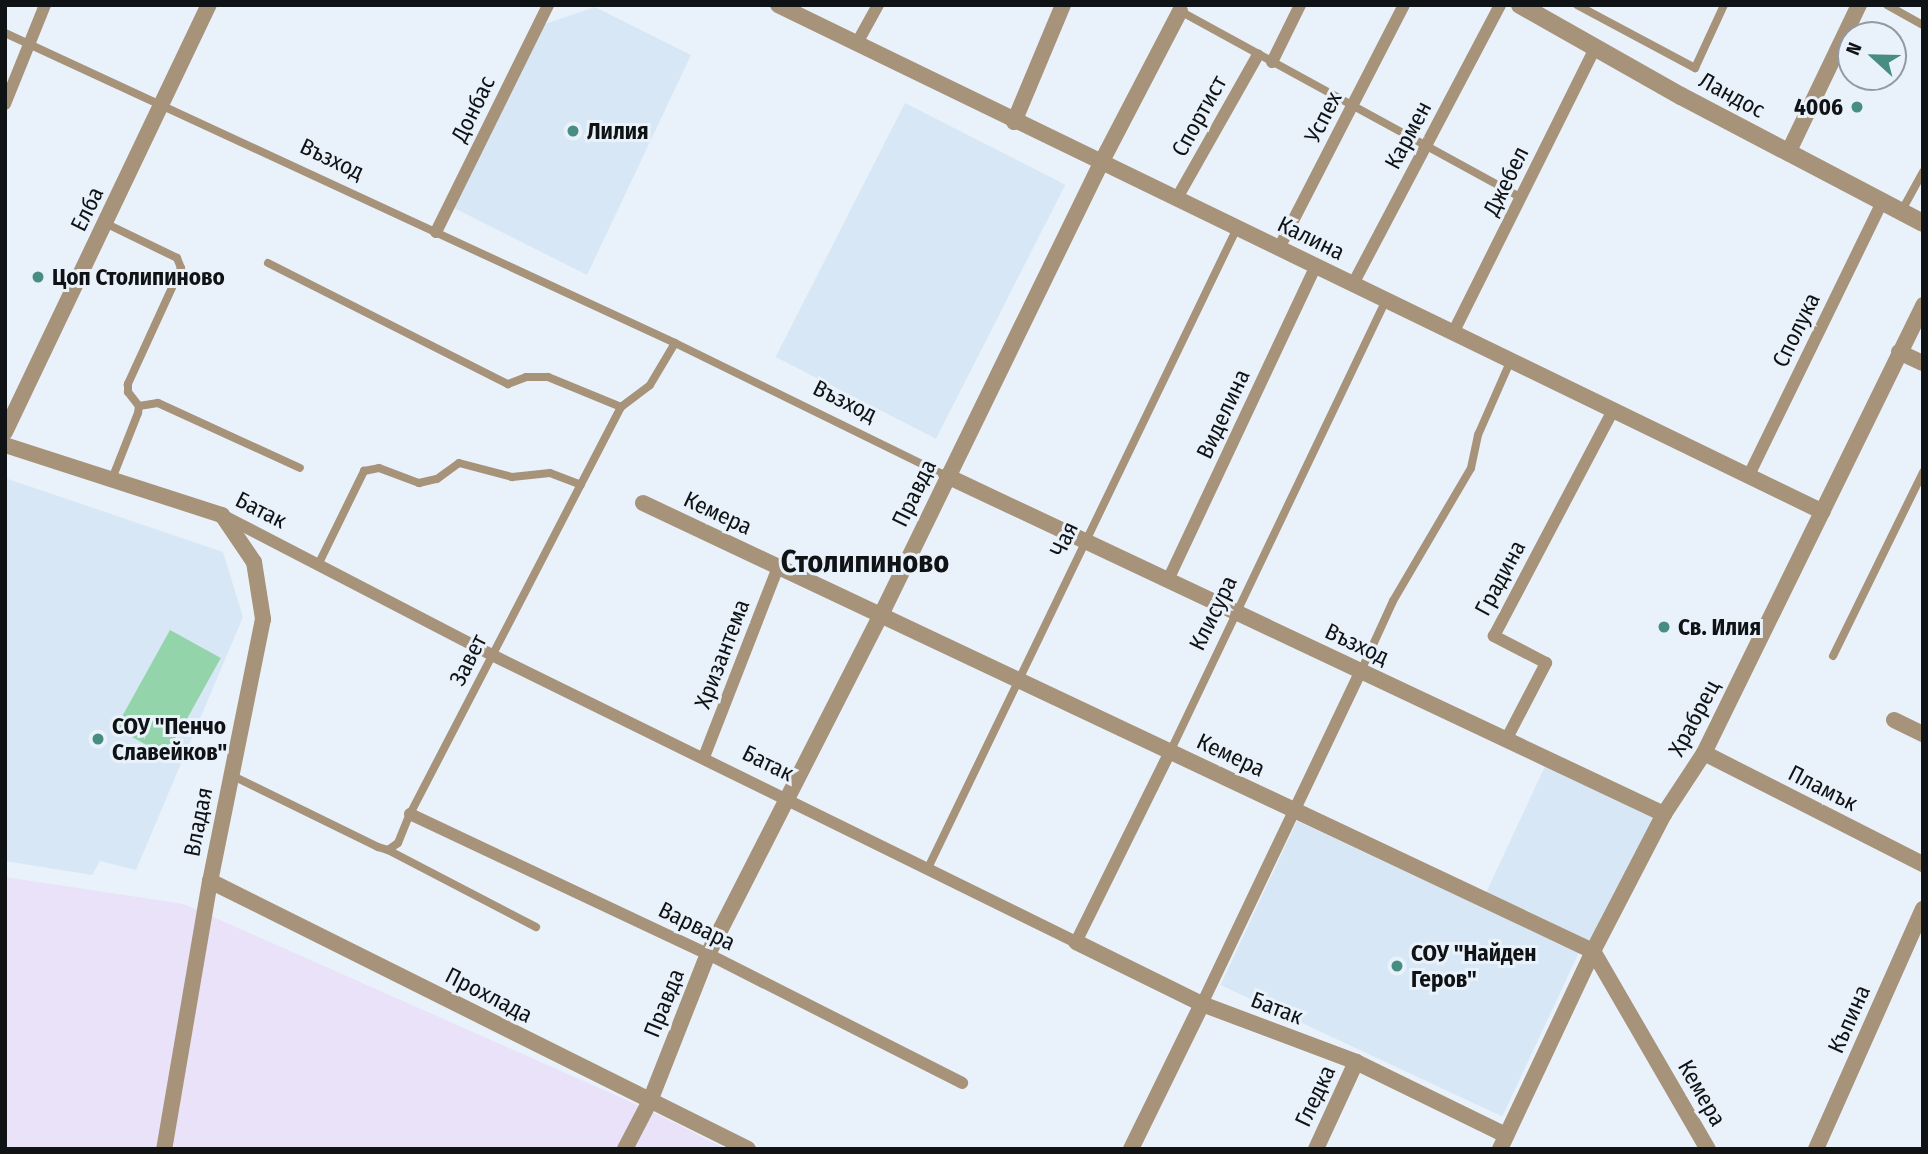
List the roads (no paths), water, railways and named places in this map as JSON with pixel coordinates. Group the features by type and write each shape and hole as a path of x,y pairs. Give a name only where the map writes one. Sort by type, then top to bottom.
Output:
{"street":[{"path":"5,104 45,5"},
{"name":"Елба","path":"5,432 10,410 105,223 209,5"},
{"name":"Донбас","path":"436,232 548,5"},
{"name":"Калина","path":"778,5 1014,122 1102,161 1612,412 1823,512"},
{"path":"857,43 878,5"},
{"path":"1014,122 1063,5"},
{"path":"1272,62 1300,5"},
{"name":"Успех","path":"1279,248 1404,5"},
{"name":"Кармен","path":"1353,284 1500,5"},
{"name":"Ландос","path":"1520,5 1788,153 1923,223"},
{"path":"1788,153 1859,5"},
{"name":"Правда","path":"625,1149 650,1101 708,954 881,615 1102,161 1180,11"},
{"name":"Джебел","path":"1453,333 1595,48"},
{"name":"Спортист","path":"1177,198 1258,55"},
{"name":"Сполука","path":"1748,477 1882,202"},
{"name":"Виделина","path":"1168,580 1316,266"},
{"name":"Храбрец","path":"1503,1142 1593,951 1664,814 1704,753 1923,305"},
{"path":"1899,352 1923,363"},
{"name":"Градина","path":"1506,740 1546,663 1494,636 1612,412"},
{"name":"Батак","path":"5,445 222,515 492,655 787,797 1202,1004 1356,1062 1503,1142"},
{"name":"Възход","path":"947,476 1664,814"},
{"name":"Кемера","path":"643,503 1593,951 1708,1149"},
{"name":"Владая","path":"164,1149 210,881 263,620 254,562 222,515"},
{"name":"Хризантема","path":"704,757 778,567"},
{"path":"1131,1149 1361,671"},
{"path":"1895,720 1923,734"},
{"name":"Клисура","path":"1076,942 1170,752"},
{"name":"Пламък","path":"1704,753 1923,864"},
{"name":"Варвара","path":"410,814 708,954 962,1083"},
{"name":"Прохлада","path":"210,881 748,1149"},
{"name":"Къпина","path":"1816,1149 1923,909"},
{"name":"Гледка","path":"1316,1149 1356,1062"}],"lane":[{"path":"1577,5 1695,68 1724,5"},
{"path":"1887,5 1923,25"},
{"path":"1180,11 1521,198"},
{"name":"Възход","path":"5,33 675,342 947,476"},
{"path":"1901,212 1923,172"},
{"path":"105,223 177,258 181,268 128,384 128,392 139,406"},
{"name":"Чая","path":"928,868 1237,227"},
{"path":"268,263 508,384 526,377 548,377 621,407"},
{"name":"Клисура","path":"1170,752 1386,300"},
{"name":"Завет","path":"388,850 398,844 410,814 621,407 650,385 675,342"},
{"path":"1361,671 1393,601 1471,468 1478,435 1510,362"},
{"path":"139,406 158,403 300,468"},
{"path":"111,479 139,406"},
{"path":"318,565 364,471 379,468 419,484 437,479 459,463 512,477 550,473 581,485"},
{"path":"1833,656 1923,472"},
{"path":"231,775 388,850 536,927"}],"place":[{"name":"4006","path":"1857,107"},
{"name":"Лилия","path":"573,131"},
{"name":"Цоп Столипиново","path":"38,277"},
{"name":"Св. Илия","path":"1664,627"},
{"name":"СОУ \"Пенчо Славейков\"","path":"98,739"},
{"name":"СОУ \"Найден Геров\"","path":"1397,966"}],"district":[{"name":"Столипиново","path":"865,562"}]}
